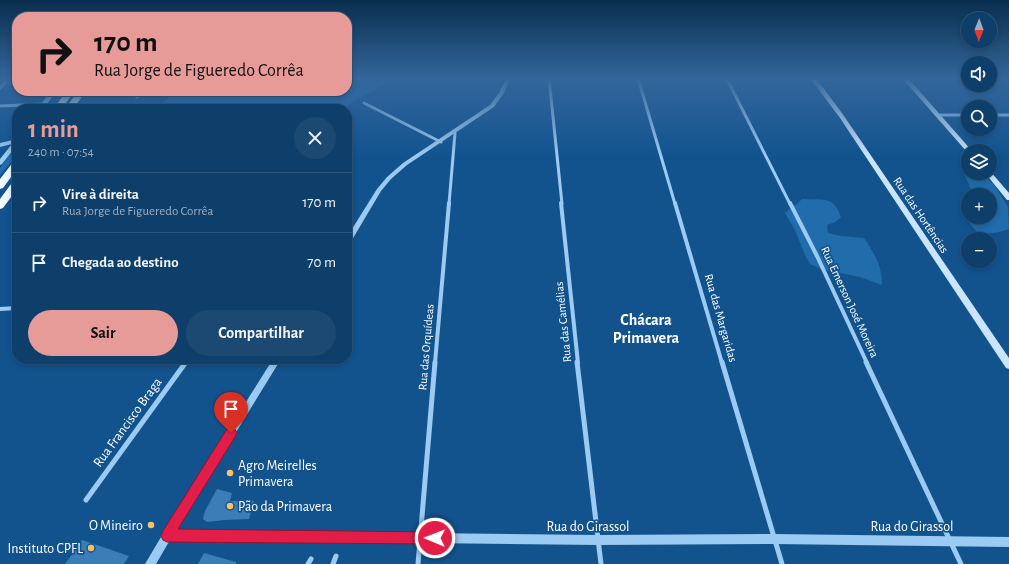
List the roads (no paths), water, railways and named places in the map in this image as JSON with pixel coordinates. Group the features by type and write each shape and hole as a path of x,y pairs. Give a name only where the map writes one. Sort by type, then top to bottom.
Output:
{"highway":[{"path":"0,186 12,170"},
{"path":"0,206 12,189"}],"main road":[{"name":"Rua das Hortências","path":"833,104 1009,365"},
{"path":"928,104 963,144"},
{"path":"994,180 1008,195"}],"street":[{"path":"367,104 441,142"},
{"path":"352,235 379,190 389,178 405,164 441,142 493,104"},
{"name":"Rua das Camélias","path":"552,104 576,349 601,564"},
{"name":"Rua das Margaridas","path":"646,104 782,564"},
{"name":"Rua Emerson José Moreira","path":"740,104 817,256 961,564"},
{"path":"0,106 12,105"},
{"path":"937,114 961,115"},
{"path":"997,115 1009,115"},
{"name":"Rua das Orquídeas","path":"418,564 454,133"},
{"path":"0,145 12,142"},
{"path":"0,163 12,147"},
{"path":"0,309 12,308"},
{"name":"Rua Francisco Braga","path":"86,500 184,364"},
{"path":"150,564 274,364"},
{"name":"Rua do Girassol","path":"167,536 598,540 951,540 1009,542"},
{"path":"333,564 336,556"}],"place":[{"name":"Agro Meirelles Primavera","path":"230,473"},
{"name":"Pão da Primavera","path":"230,506"},
{"name":"O Mineiro","path":"151,525"},
{"name":"Instituto CPFL","path":"91,548"}],"district":[{"name":"Chácara Primavera","path":"646,328"}]}
